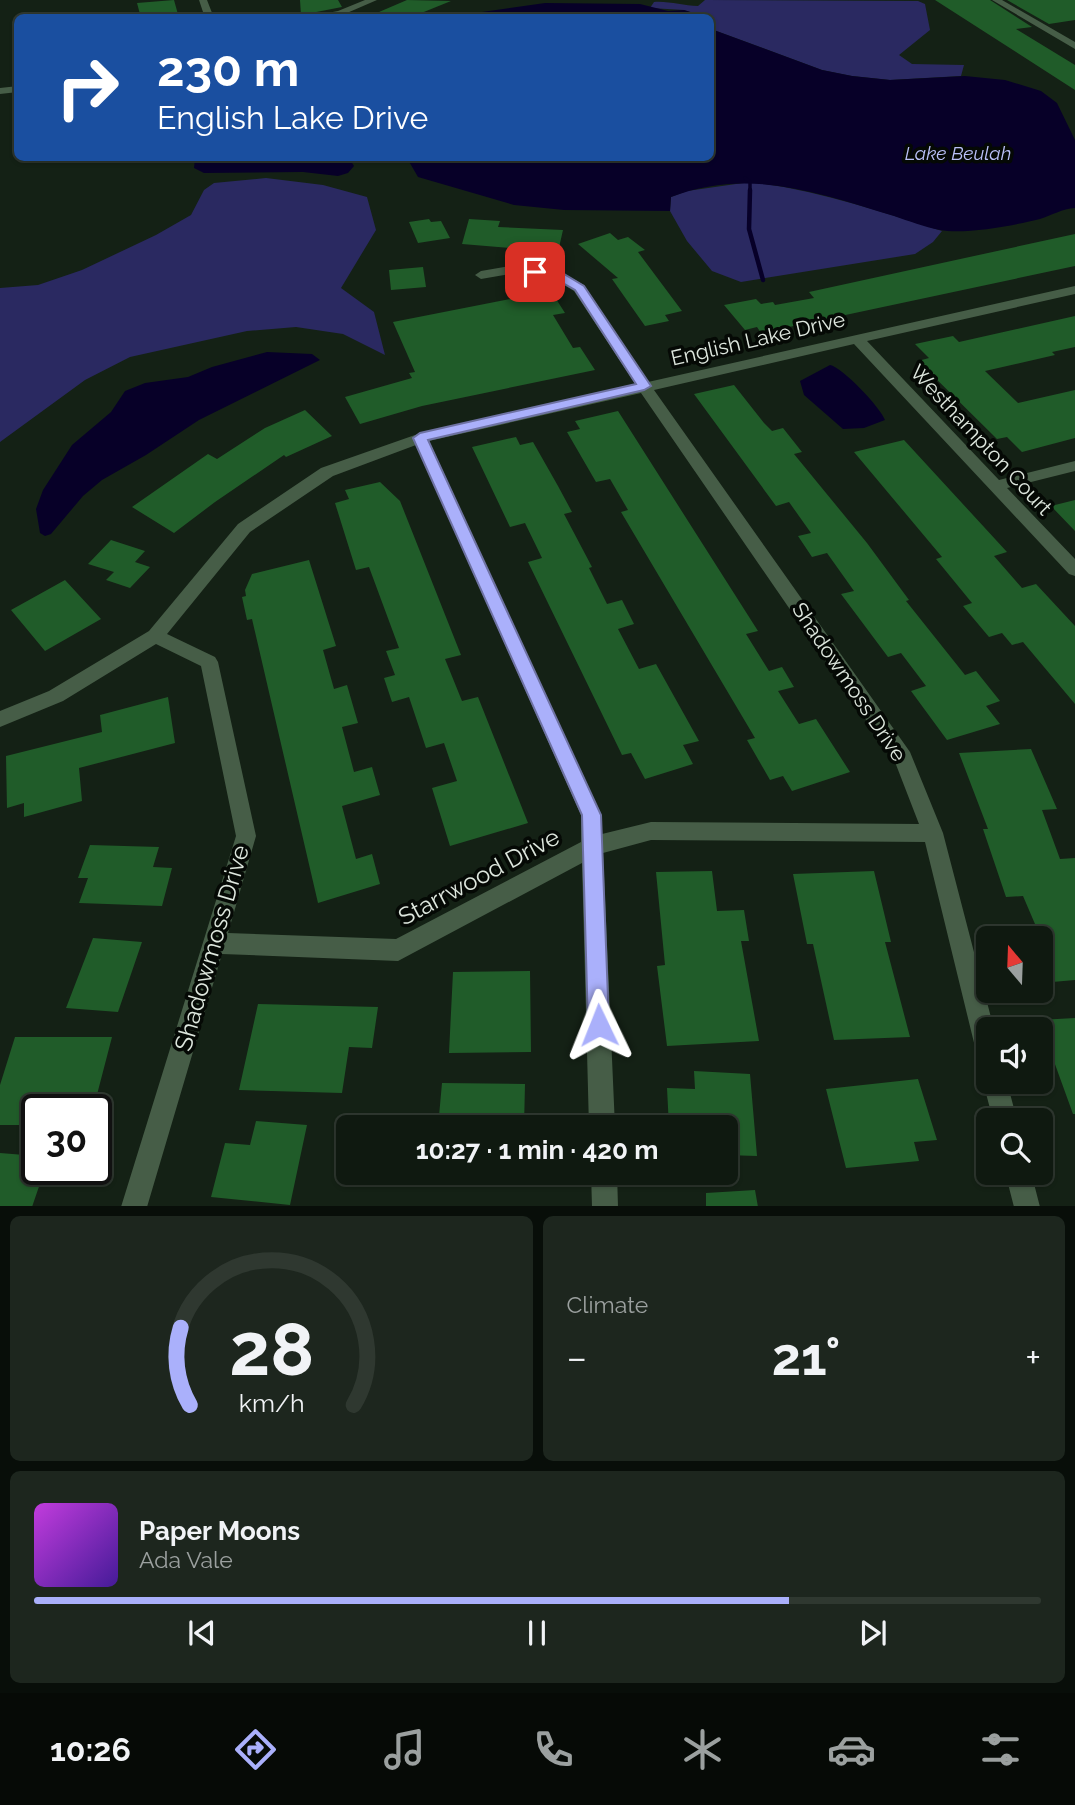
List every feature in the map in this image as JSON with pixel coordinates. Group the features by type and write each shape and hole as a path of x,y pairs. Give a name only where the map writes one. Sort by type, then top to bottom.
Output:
{"street":[{"path":"333,14 373,0"},
{"path":"996,0 1075,46"},
{"path":"1060,37 1075,34"},
{"name":"Shadowmoss Drive","path":"481,275 516,269 555,274 579,288 644,386 903,758 933,834 979,1017"},
{"name":"English Lake Drive","path":"0,719 55,696 155,636 244,528 327,472 420,438 1075,290"},
{"name":"Westhampton Court","path":"857,339 1075,570"},
{"path":"420,438 591,815 602,1115"},
{"path":"994,486 1075,466"},
{"name":"Shadowmoss Drive","path":"134,1206 246,835 209,662 155,636"},
{"name":"Starrwood Drive","path":"215,943 398,950 593,846 651,831 933,834"},
{"path":"604,1185 605,1206"},
{"path":"1021,1185 1027,1206"}],"shaded area":[{"path":"705,0 918,1 925,4 930,30 899,55 912,64 964,65 961,76 890,80 852,76 822,70 714,30 714,14 650,8 654,2 698,6"},
{"path":"266,178 323,185 367,197 376,230 341,288 374,312 385,355 343,334 296,327 247,331 130,357 85,380 0,442 0,288 38,285 82,270 156,235 191,215 204,190 214,183"},
{"path":"750,182 823,196 942,231 933,242 915,254 741,282 712,271 687,241 670,211 671,197 687,191"}],"water":[{"path":"545,3 640,4 696,14 472,14"},
{"name":"Lake Beulah","path":"714,30 822,70 852,76 890,80 965,76 1005,80 1041,91 1057,103 1075,140 1075,208 1018,224 976,230 940,230 811,192 756,184 700,188 671,197 670,211 564,210 514,205 418,177 409,161 714,161"},
{"path":"195,161 351,161 354,166 348,173 338,176 303,172 204,173 194,168"},
{"path":"267,352 312,354 320,360 199,420 102,480 83,496 51,534 45,536 40,533 36,509 43,490 72,445 111,412 125,391 145,383 188,377 212,367"},
{"path":"830,365 836,367 860,389 885,420 864,428 843,429 804,395 800,381"}],"building":[{"path":"174,0 178,14 140,14 137,3"},
{"path":"300,0 338,0 342,7 306,14 301,14"},
{"path":"407,0 451,1 419,14 374,14"},
{"path":"935,0 990,0 1032,27 1016,29 1075,65 1075,90"},
{"path":"1007,0 1075,0 1075,20 1049,24"},
{"path":"429,219 431,222 441,221 450,238 418,243 409,222"},
{"path":"469,219 500,221 498,227 563,230 558,252 462,244"},
{"path":"610,233 618,240 628,237 645,250 638,252 682,311 665,315 669,321 645,326 612,279 618,278 578,244"},
{"path":"1075,234 1075,266 761,333 757,327 745,330 724,305 756,299 761,304 773,302 775,305 814,298 809,292"},
{"path":"423,267 426,287 391,290 389,270"},
{"path":"551,291 565,313 553,315 573,348 580,347 595,370 422,406 360,424 345,397 412,378 409,373 415,372 393,322"},
{"path":"1075,316 1075,347 1052,352 1055,355 985,371 1018,403 1075,390 1075,438 1022,452 1007,437 997,439 918,361 929,358 915,344 953,336 959,342"},
{"path":"734,385 772,431 783,428 802,452 794,454 867,543 909,600 906,601 965,675 976,671 1000,701 986,706 1000,724 947,740 911,691 926,686 901,653 888,657 841,594 854,591 827,553 812,557 798,536 811,533 789,502 776,506 694,394"},
{"path":"305,410 332,436 286,457 284,455 174,533 132,507 208,454 217,459 265,428"},
{"path":"618,411 758,631 746,634 769,671 782,667 794,687 778,691 799,724 816,719 850,772 792,791 783,776 770,780 747,740 755,738 621,512 628,510 610,479 596,482 567,432 580,429 575,421"},
{"path":"516,437 520,445 533,442 558,486 572,512 564,514 592,567 589,568 607,604 622,600 634,624 618,629 639,669 656,664 699,741 683,745 693,764 645,779 631,753 622,755 528,562 542,558 525,523 510,527 472,447"},
{"path":"904,440 1007,552 994,556 1022,588 1036,584 1075,626 1075,704 1023,642 1012,645 1002,633 989,637 963,606 972,603 936,559 942,557 854,452"},
{"path":"380,482 400,501 461,655 445,659 462,701 478,697 528,823 450,846 432,788 457,781 444,743 426,748 409,697 392,702 384,678 395,675 386,651 399,648 369,567 356,570 335,503 349,499 345,490"},
{"path":"1075,500 1075,531 1051,506"},
{"path":"111,540 145,551 135,562 150,567 130,588 106,580 114,572 88,564"},
{"path":"309,560 336,646 323,650 334,689 347,685 358,723 342,727 354,772 372,767 380,795 342,806 356,859 372,854 380,884 318,903 252,619 247,620 242,597 246,596 245,590 252,574"},
{"path":"65,580 101,619 45,651 11,610"},
{"path":"168,697 175,743 79,768 82,801 24,817 24,803 7,808 6,756 102,732 100,715"},
{"path":"1031,749 1057,809 1042,810 1060,859 1075,858 1075,980 1054,982 1054,926 1036,926 1023,896 1006,897 983,829 988,829 959,753"},
{"path":"90,845 159,847 153,867 172,868 162,906 79,903 88,878 78,878"},
{"path":"712,871 717,911 744,910 749,941 741,941 759,1041 667,1046 657,966 665,965 656,872"},
{"path":"874,871 891,942 885,942 910,1037 834,1040 813,944 807,944 793,874"},
{"path":"93,938 142,942 118,1012 66,1008"},
{"path":"530,971 531,1052 449,1053 453,972"},
{"path":"258,1004 378,1007 372,1048 349,1047 342,1093 239,1090"},
{"path":"1075,1018 1075,1114 1053,1059 1053,1019"},
{"path":"15,1037 112,1037 97,1094 21,1094 21,1125 0,1125 0,1085"},
{"path":"694,1071 750,1074 757,1156 738,1155 738,1115 668,1115 667,1088 695,1089"},
{"path":"918,1079 937,1140 914,1142 919,1161 846,1168 826,1089"},
{"path":"442,1083 525,1084 524,1115 439,1115"},
{"path":"256,1121 307,1125 290,1205 211,1197 225,1143 250,1145"},
{"path":"0,1153 21,1155 21,1185 40,1185 32,1206 0,1206"},
{"path":"755,1190 758,1206 706,1206 706,1193"}],"waterway":[{"path":"745,178 750,182 750,190"},
{"path":"750,190 749,229 763,280"}],"route":[{"path":"535,272 555,274 579,288 644,386 420,438 591,815 599,1025"}]}
